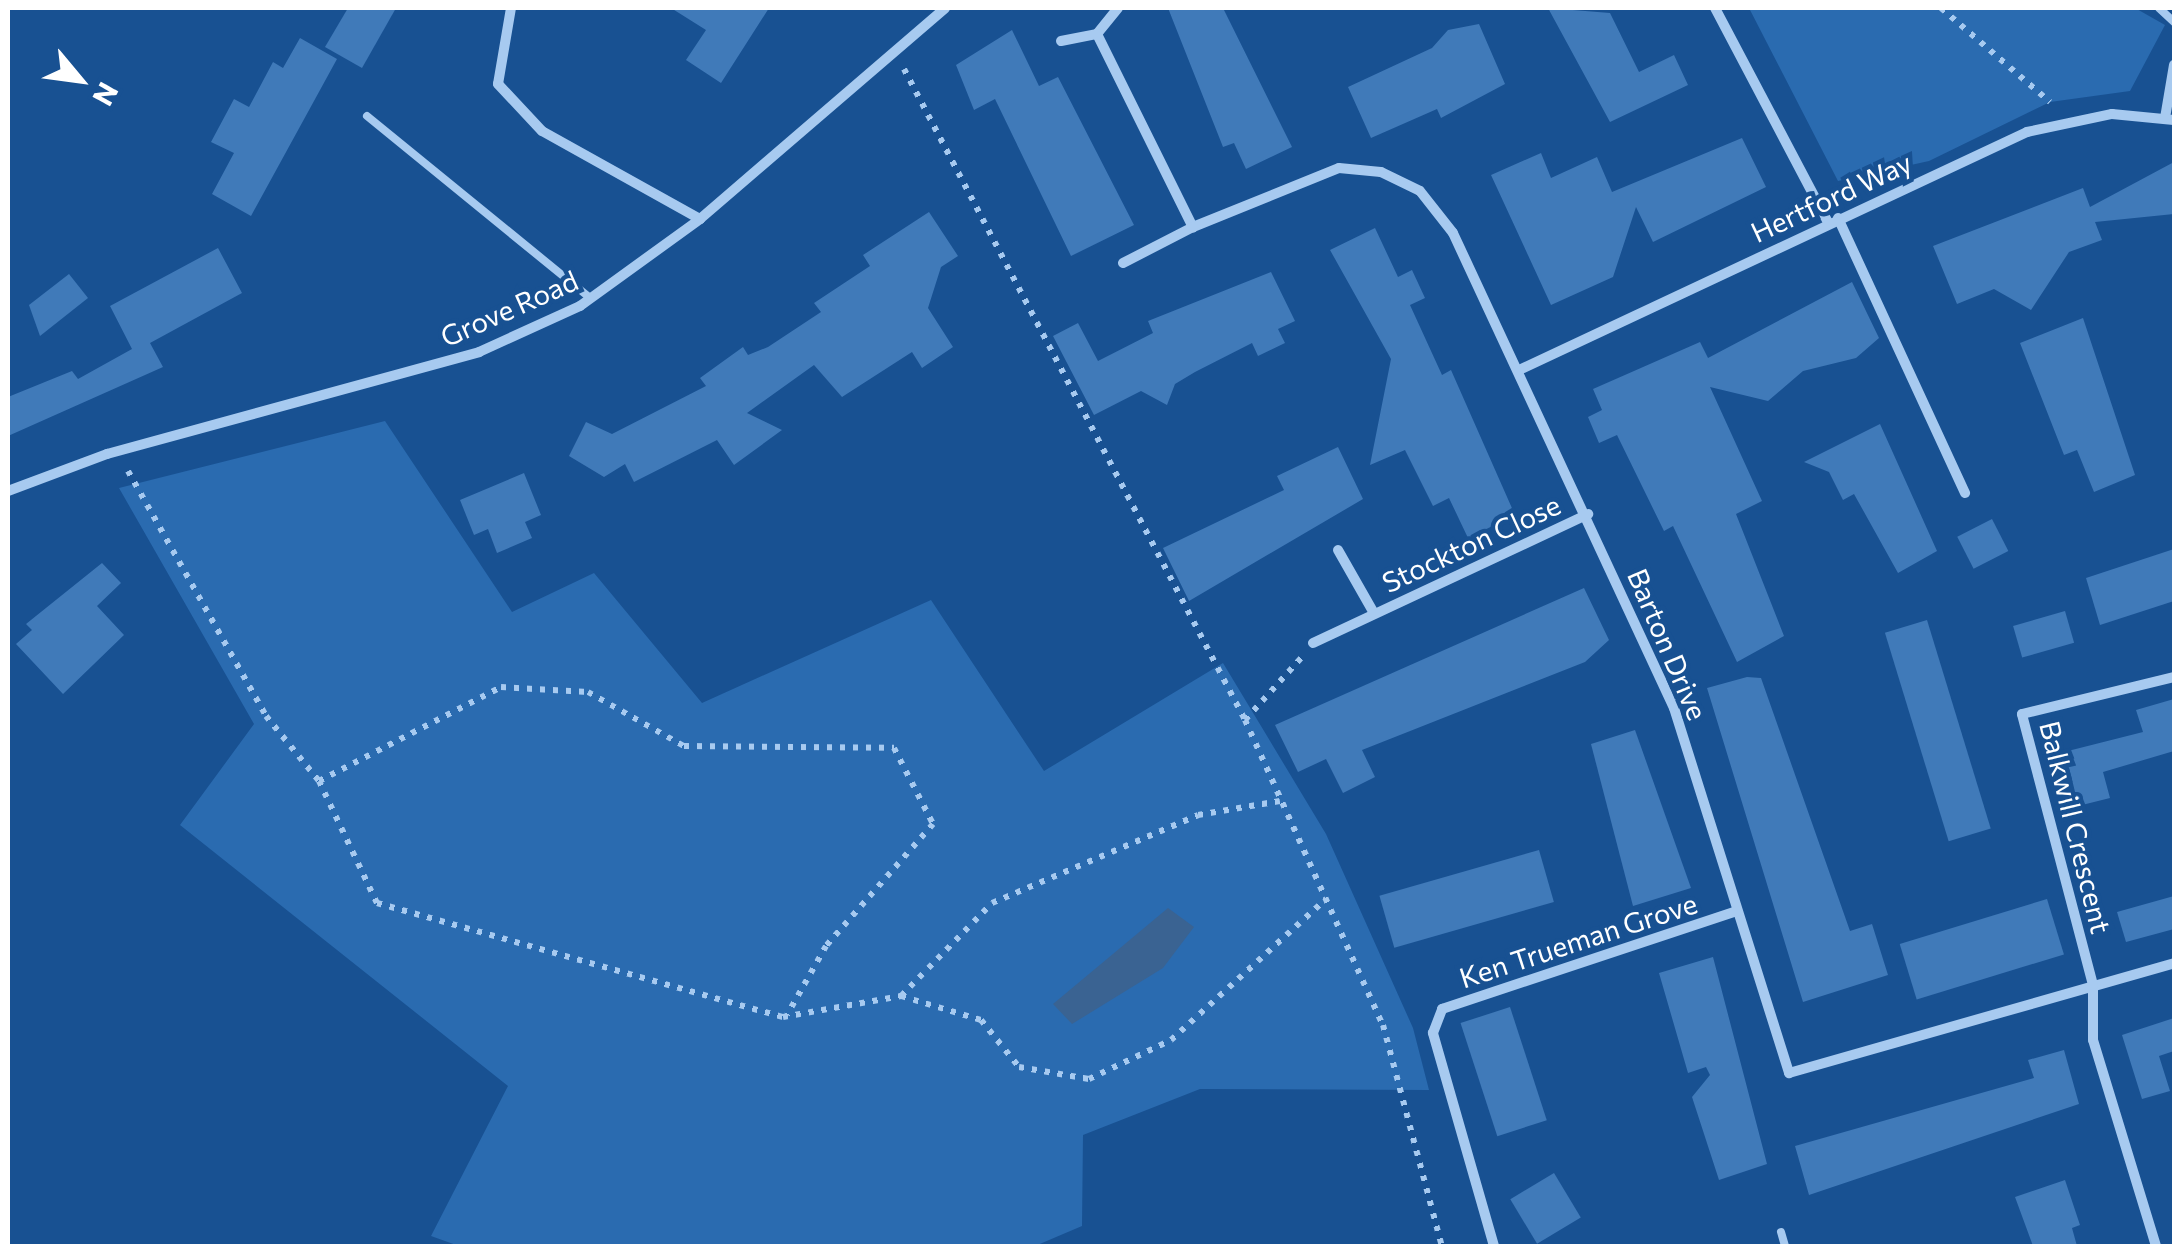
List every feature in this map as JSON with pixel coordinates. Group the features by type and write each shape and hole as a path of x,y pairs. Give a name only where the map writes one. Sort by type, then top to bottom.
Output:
{"street":[{"path":"512,8 498,84 542,131 700,220"},
{"name":"Grove Road","path":"8,492 106,454 479,352 590,298 700,220 892,45 944,8"},
{"path":"1060,41 1097,34 1118,8"},
{"path":"1716,8 1833,220 1965,493"},
{"path":"1097,34 1193,228"},
{"path":"2170,118 2174,65"},
{"name":"Hertford Way","path":"1519,370 2027,132 2074,122 2170,118"},
{"name":"Barton Drive","path":"1123,263 1306,176 1381,172 1420,191 1453,233 1588,514 1674,708 1789,1073 2093,985"},
{"name":"Stockton Close","path":"1313,643 1588,514"},
{"name":"Stockton Close","path":"1338,550 1374,614"},
{"name":"Balkwill Crescent","path":"2093,985 2022,714 2174,677"},
{"name":"Ken Trueman Grove","path":"1494,1246 1433,1033 1442,1009 1736,910"},
{"path":"2156,1246 2092,1040 2093,985 2174,963"}],"lane":[{"path":"2159,8 2174,22"},
{"path":"366,116 590,298"},
{"path":"1782,1232 1786,1246"}],"path":[{"path":"1941,8 2074,122"},
{"path":"892,45 1245,720 1383,1025 1442,1246"},
{"path":"119,452 238,669 319,781 377,904 783,1017 901,996 982,1020 1020,1067 1089,1079 1171,1040 1326,899"},
{"path":"1245,720 1313,643"},
{"path":"319,781 502,687 588,692 684,746 894,748 933,824 826,946 786,1018"},
{"path":"901,996 992,903 1198,815 1280,801"}],"shaded area":[{"path":"1749,8 2135,8 2165,25 2130,91 2050,102 1929,161 1838,181"},
{"path":"385,421 512,612 594,573 702,703 931,600 1044,771 1223,663 1326,834 1413,1028 1429,1090 1200,1089 1083,1135 1082,1226 1035,1246 459,1246 431,1236 508,1086 180,825 254,724 119,488"},
{"path":"1168,908 1194,927 1163,968 1072,1024 1053,1004"}],"building":[{"path":"348,8 396,8 362,68 325,47"},
{"path":"671,8 769,8 721,83 686,60 706,30"},
{"path":"1168,8 1223,8 1292,147 1246,169 1234,143 1223,147"},
{"path":"1548,8 1610,13 1639,72 1674,55 1688,85 1610,122"},
{"path":"1479,24 1505,84 1441,118 1437,109 1371,138 1348,87 1432,48 1448,30"},
{"path":"1012,30 1039,86 1058,77 1134,225 1071,256 995,99 974,110 956,65"},
{"path":"300,38 337,59 251,216 212,194 234,153 211,142 234,99 249,107 273,62 283,68"},
{"path":"1742,138 1766,187 1653,242 1636,207 1613,277 1551,305 1491,175 1541,153 1551,178 1597,157 1612,192"},
{"path":"2174,162 2174,214 2095,222 2102,240 2069,252 2031,310 1994,289 1957,304 1933,246 2083,188 2090,207"},
{"path":"929,212 958,256 941,267 928,308 953,347 922,368 912,352 842,397 814,365 747,413 782,430 734,465 717,440 634,482 625,464 604,477 569,456 586,422 612,434 706,386 700,378 743,347 748,355 768,347 821,312 814,303 870,266 863,255"},
{"path":"1375,228 1398,277 1412,270 1425,298 1410,305 1442,375 1451,370 1515,515 1468,538 1449,498 1433,506 1405,450 1370,465 1391,359 1330,250"},
{"path":"218,248 242,293 150,343 163,367 8,436 8,397 72,371 78,379 132,349 110,306"},
{"path":"1271,272 1295,321 1278,329 1285,343 1258,356 1252,343 1195,372 1175,384 1167,405 1141,391 1094,415 1053,336 1078,323 1098,361 1153,333 1148,321"},
{"path":"69,274 88,298 40,336 29,305"},
{"path":"1852,282 1879,338 1856,358 1803,371 1768,401 1710,387 1762,501 1736,514 1784,636 1737,662 1673,526 1664,531 1617,435 1599,443 1588,417 1602,410 1593,389 1700,342 1708,358"},
{"path":"2083,318 2135,475 2094,492 2077,450 2064,455 2020,343"},
{"path":"1880,424 1937,551 1898,573 1854,494 1843,500 1829,472 1804,462"},
{"path":"1338,447 1363,499 1189,601 1163,548 1284,490 1277,476"},
{"path":"524,473 541,515 525,522 532,538 497,553 488,529 474,535 460,500"},
{"path":"1992,519 2008,551 1974,569 1957,537"},
{"path":"2174,549 2174,601 2100,625 2086,578"},
{"path":"102,563 121,583 97,606 124,635 63,694 16,644 32,630 26,624"},
{"path":"1584,588 1609,640 1585,662 1362,750 1375,777 1343,793 1326,759 1298,772 1275,725"},
{"path":"2065,611 2074,643 2022,658 2013,626"},
{"path":"1927,620 1991,828 1949,841 1885,633"},
{"path":"1747,677 1761,678 1850,931 1872,924 1888,975 1803,1002 1707,688"},
{"path":"2174,699 2174,751 2103,772 2110,798 2074,807 2060,753 2143,732 2136,710"},
{"path":"1635,730 1691,888 1633,906 1591,744"},
{"path":"1539,850 1554,902 1394,948 1379,896"},
{"path":"2174,896 2174,929 2126,942 2117,912"},
{"path":"2047,899 2064,954 1917,999 1900,944"},
{"path":"1713,957 1767,1164 1719,1180 1692,1097 1710,1075 1706,1067 1688,1073 1659,973"},
{"path":"1510,1007 1547,1120 1497,1136 1461,1023"},
{"path":"2174,1018 2174,1051 2159,1056 2170,1091 2142,1099 2122,1035"},
{"path":"2064,1050 2079,1104 1809,1195 1795,1146 2034,1078 2028,1060"},
{"path":"1554,1173 1581,1218 1537,1244 1510,1199"},
{"path":"2065,1180 2080,1225 2072,1228 2077,1246 2033,1246 2015,1197"}]}
